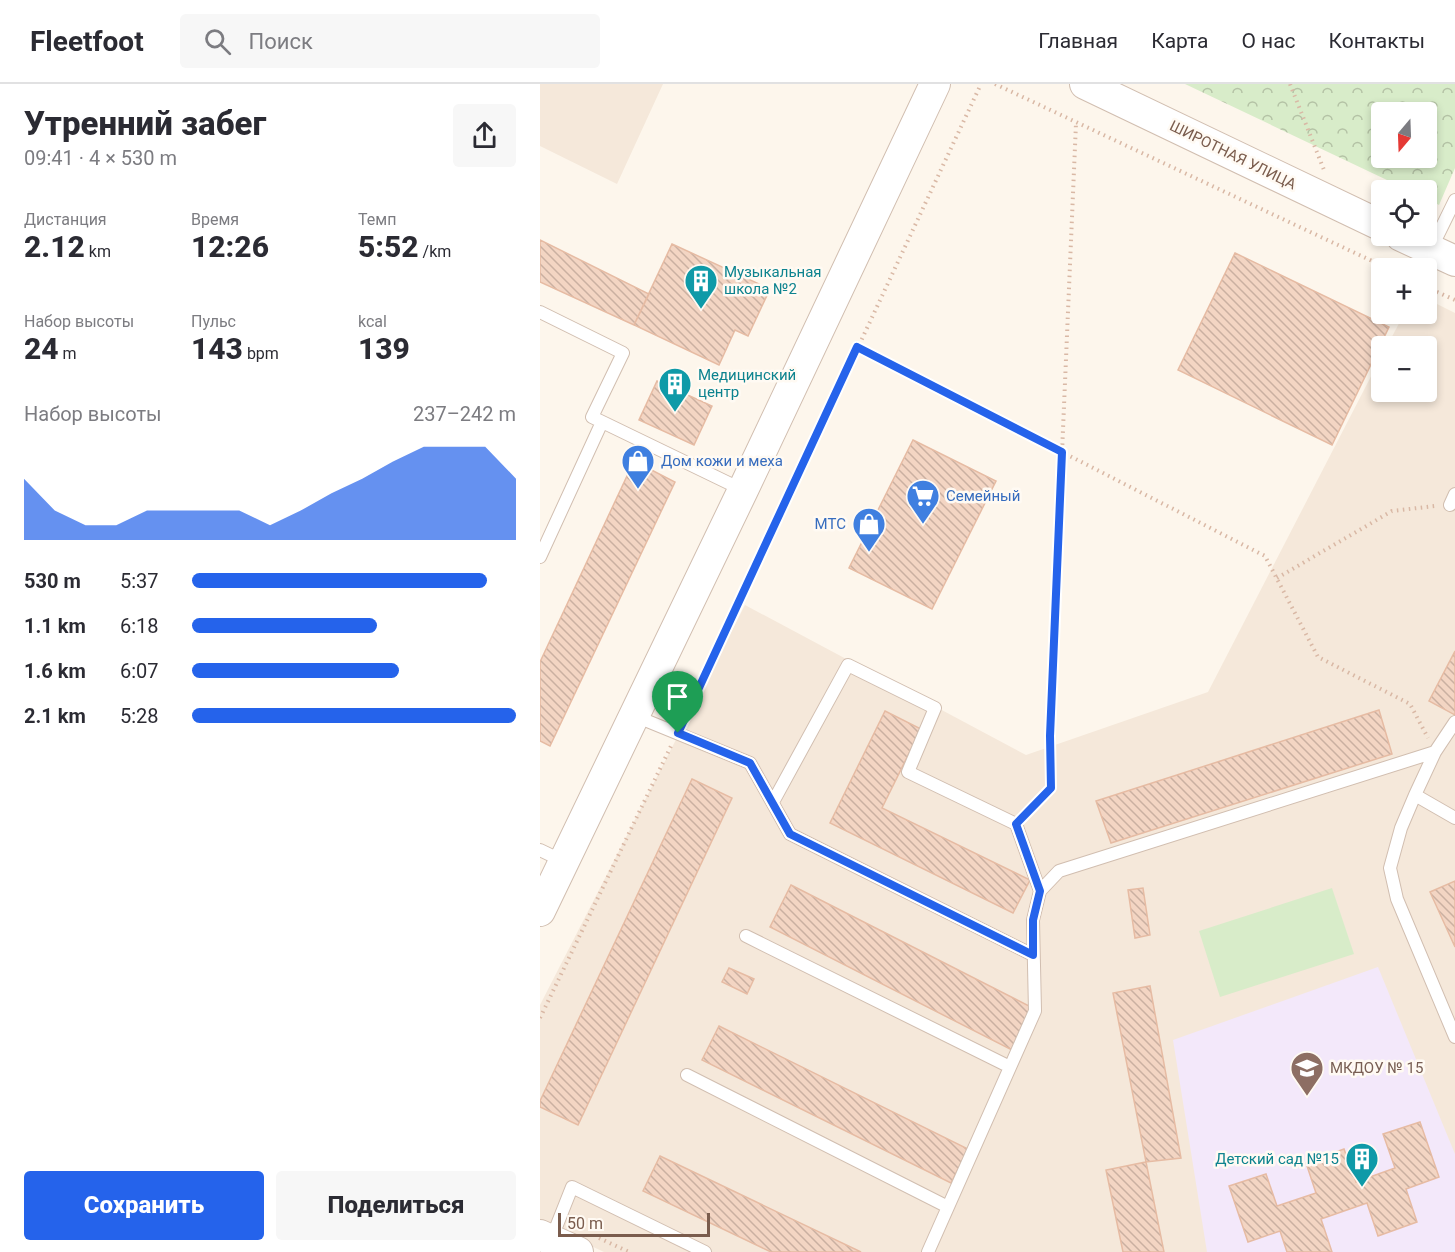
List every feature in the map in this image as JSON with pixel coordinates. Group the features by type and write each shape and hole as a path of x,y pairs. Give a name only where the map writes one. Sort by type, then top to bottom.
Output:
{"street":[{"path":"540,911 552,856 634,715 935,84"},
{"name":"ШИРОТНАЯ УЛИЦА","path":"1085,84 1371,221"},
{"path":"1422,246 1443,256"}],"lane":[{"path":"1443,256 1455,200"},
{"path":"540,312 623,353 592,417 742,490"},
{"path":"540,557 602,422"},
{"path":"773,802 848,665 935,708 908,772 1016,824 1040,891"},
{"path":"634,715 750,763 790,834 1033,955"},
{"path":"1455,722 1435,752 1415,795 1401,828 1390,868 1397,898 1455,1037"},
{"path":"928,1252 1035,1011 1033,920 1040,891 1059,871 1435,752"},
{"path":"1415,795 1455,818"},
{"path":"746,936 1010,1067"},
{"path":"687,1074 948,1207"},
{"path":"556,1242 573,1187 705,1252"}],"path":[{"path":"540,1018 678,733 981,84"},
{"path":"995,84 1371,261"},
{"path":"1290,84 1336,205"},
{"path":"1016,824 1051,788 1050,736 1077,123"},
{"path":"1437,292 1455,300"},
{"path":"857,347 1265,556 1318,657 1410,704 1435,752"},
{"path":"1277,578 1392,511 1452,500"}],"shaded area":[{"path":"540,84 663,84 617,184 540,146"},
{"path":"1437,304 1455,313 1455,1252 604,1252 540,1222 540,1005 745,605 1026,755 1208,692 1371,376 1371,402 1437,402 1437,336 1392,336 1399,324 1437,324"},
{"name":"МКДОУ № 15","path":"1378,967 1455,1154 1455,1252 1207,1252 1173,1040"}],"green space":[{"path":"1185,84 1455,84 1455,168 1439,205 1437,204 1437,180 1387,180"},
{"path":"1332,888 1354,954 1220,997 1199,931"}],"building":[{"path":"540,240 649,294 634,325 540,282"},
{"name":"Музыкальная школа №2","path":"672,244 770,289 748,336 735,330 719,365 634,325"},
{"path":"1235,253 1371,318 1371,324 1383,324 1389,327 1385,336 1371,336 1371,364 1332,445 1178,370"},
{"name":"Медицинский центр","path":"657,381 712,406 694,445 639,420"},
{"name":"Семейный","path":"913,440 996,481 932,609 849,568"},
{"path":"634,461 675,482 550,746 540,741 540,662"},
{"path":"1455,651 1455,715 1429,701"},
{"path":"1379,710 1392,754 1111,843 1096,801"},
{"path":"885,711 921,729 882,808 1030,880 1013,913 830,823"},
{"path":"692,779 732,798 578,1125 540,1107 540,1101"},
{"path":"1455,881 1455,947 1430,892"},
{"path":"791,885 1035,1009 1014,1051 770,927"},
{"path":"1143,888 1150,935 1135,938 1128,890"},
{"path":"729,968 754,979 747,994 722,982"},
{"path":"1150,986 1181,1158 1146,1162 1113,993"},
{"path":"719,1026 968,1149 951,1183 702,1060"},
{"name":"Детский сад №15","path":"1420,1122 1439,1177 1406,1189 1417,1222 1378,1236 1367,1203 1321,1219 1332,1252 1287,1252 1280,1231 1248,1242 1229,1186 1266,1174 1277,1206 1316,1193 1306,1163 1344,1149 1356,1182 1395,1168 1383,1134"},
{"path":"660,1156 861,1252 771,1252 643,1191"},
{"path":"1146,1162 1164,1252 1123,1252 1106,1170"}],"place":[{"name":"Музыкальная школа №2","path":"701,310"},
{"name":"Медицинский центр","path":"675,413"},
{"name":"Дом кожи и меха","path":"638,490"},
{"name":"Семейный","path":"923,525"},
{"name":"МТС","path":"869,553"},
{"name":"МКДОУ № 15","path":"1307,1097"},
{"name":"Детский сад №15","path":"1362,1188"}],"route":[{"path":"857,347 1062,452 1050,736 1051,788 1016,824 1040,891 1033,920 1033,955 790,834 750,763 678,733 857,347"}]}
